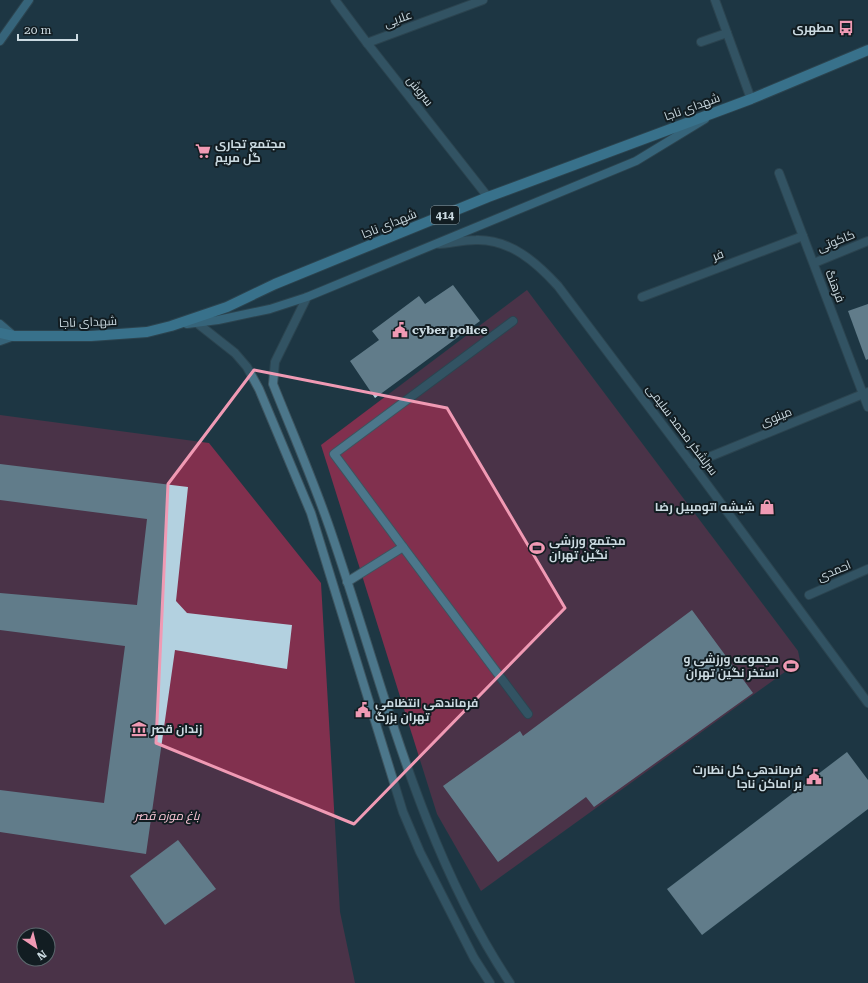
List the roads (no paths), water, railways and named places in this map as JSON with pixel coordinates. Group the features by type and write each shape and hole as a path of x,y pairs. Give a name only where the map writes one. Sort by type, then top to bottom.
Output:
{"main road":[{"path":"0,41 29,0"},
{"name":"شهدای ناجا","path":"0,333 14,336 91,336 146,332 171,326 227,306 283,281 488,197 751,99 868,50"},
{"path":"171,326 270,310 307,297 636,161 723,109"},
{"path":"0,324 14,336 0,341"}],"street":[{"name":"سروش","path":"335,0 488,197"},
{"name":"علایی","path":"367,43 483,0"},
{"path":"715,0 751,99"},
{"path":"701,42 728,33"},
{"name":"فرهنگ","path":"780,174 803,236 866,393 868,407"},
{"name":"فر","path":"642,297 803,236"},
{"name":"سرلشکر محمد سلیمی","path":"433,245 476,240 498,242 523,254 545,271 575,308 692,464 868,703"},
{"name":"کاکوتی","path":"814,264 868,241"},
{"path":"307,297 275,362 273,384 332,534 398,740 426,818 467,909 489,951 510,983"},
{"path":"513,321 334,454 528,714"},
{"path":"197,322 235,353 248,367 259,389 311,513 403,812 420,852 474,958 490,983"},
{"name":"مینوی","path":"692,464 866,393"},
{"path":"347,582 403,548"},
{"name":"احمدی","path":"809,594 868,569"}],"place":[{"name":"مطهری","path":"846,28"},
{"name":"مجتمع تجاری گل مریم","path":"203,151"},
{"name":"cyber police","path":"400,330"},
{"name":"شیشه اتومبیل رضا","path":"767,507"},
{"name":"مجتمع ورزشی نگین تهران","path":"537,548"},
{"name":"مجموعه ورزشی و استخر نگین تهران","path":"791,666"},
{"name":"فرماندهی انتظامی تهران بزرگ","path":"363,710"},
{"name":"زندان قصر","path":"139,729"},
{"name":"فرماندهی کل نظارت بر اماکن ناجا","path":"814,777"}],"park label":[{"name":"باغ موزه قصر","path":"167,816"}]}
